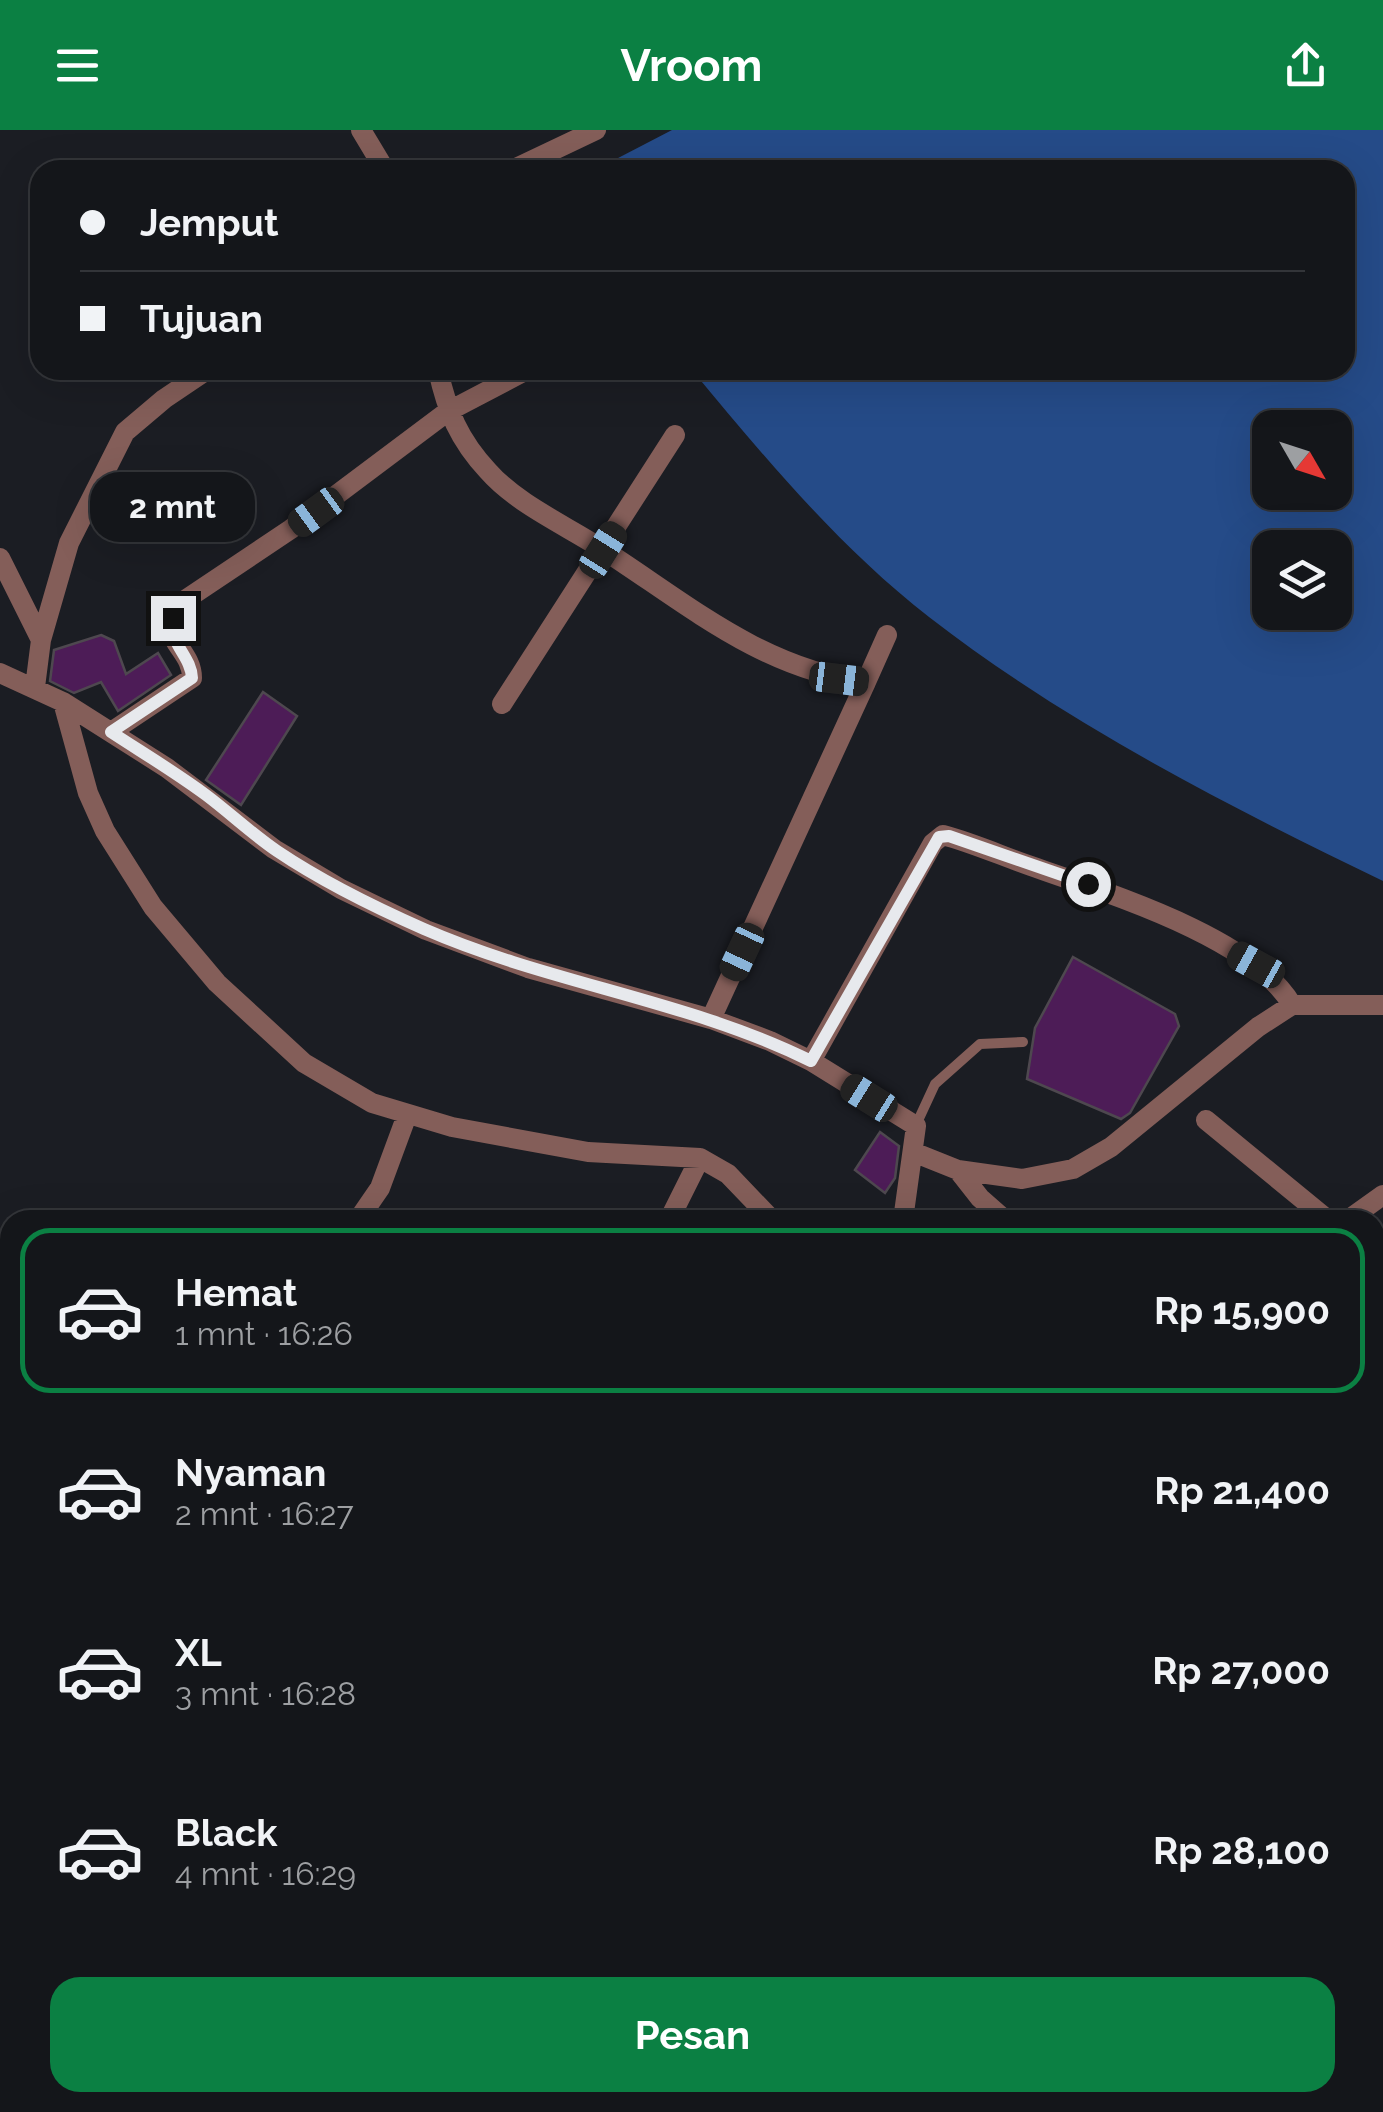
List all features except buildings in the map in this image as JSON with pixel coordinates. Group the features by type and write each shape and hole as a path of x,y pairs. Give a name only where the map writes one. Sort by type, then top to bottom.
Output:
{"street":[{"path":"362,130 379,160"},
{"path":"533,160 596,130"},
{"path":"35,687 42,640 69,543 126,432 192,380"},
{"path":"440,380 447,412 459,436 490,474 768,655 808,672 866,682"},
{"path":"111,732 192,678 193,671 173,641 171,630 184,600 291,530 447,412 508,380"},
{"path":"502,704 675,436"},
{"path":"0,558 42,640"},
{"path":"710,1020 886,635"},
{"path":"0,673 35,687 111,732 205,794 314,875 426,930 546,973 710,1020 770,1041 811,1061 916,1126 904,1210"},
{"path":"63,702 88,794 105,830 153,907 229,996 304,1063 372,1103 452,1128 588,1152 700,1158 728,1174 762,1210"},
{"path":"811,1061 933,843 943,835 1088,884 1159,914 1256,965 1292,1004"},
{"path":"913,1152 958,1170 1022,1179 1073,1169 1111,1147 1258,1027 1292,1004 1383,1005"},
{"path":"365,1210 380,1188 407,1115"},
{"path":"1206,1120 1316,1210"},
{"path":"674,1210 700,1158"},
{"path":"958,1170 994,1210"},
{"path":"1362,1210 1383,1195"},
{"path":"0,1545 0,1566"}],"lane":[{"path":"916,1126 935,1084 980,1044 1024,1042"}],"water":[{"path":"672,130 1383,130 1383,881 1149,761 1036,693 929,617 834,531 700,380 1355,380 1355,160 614,160"}],"route":[{"path":"173,618 173,641 193,671 192,678 111,732 205,794 274,849 314,875 426,930 528,968 710,1020 770,1041 811,1061 939,837 949,836 1088,884"}]}
